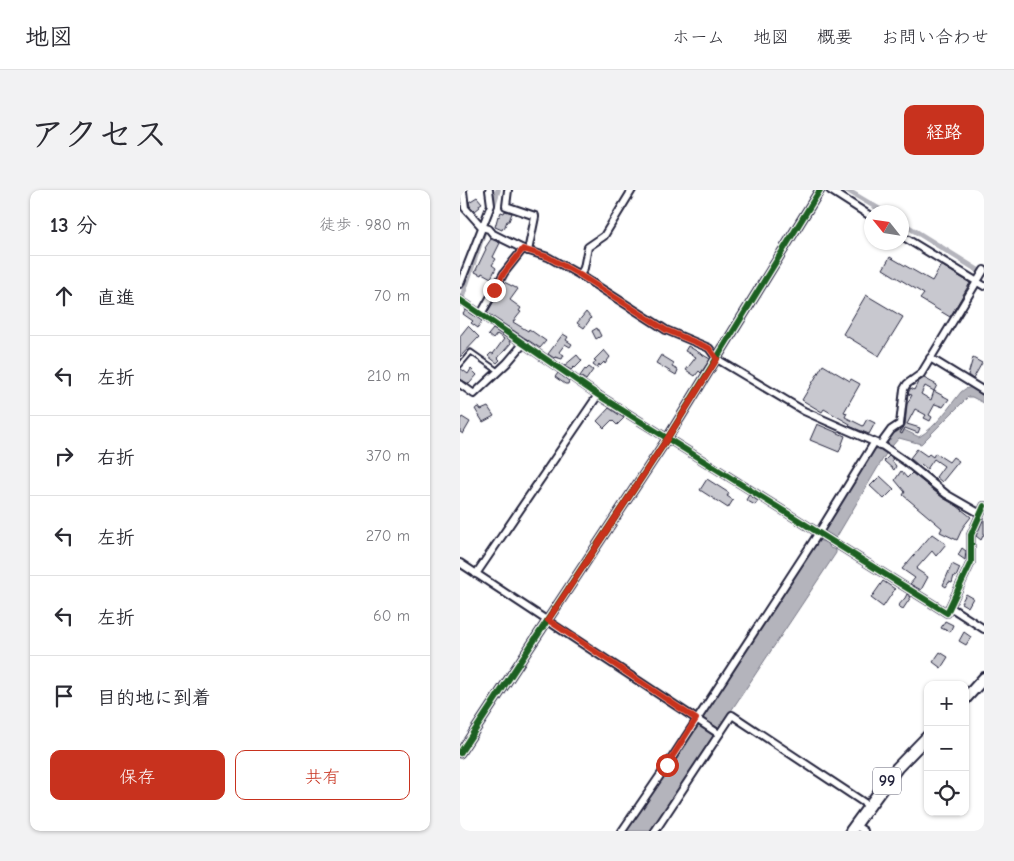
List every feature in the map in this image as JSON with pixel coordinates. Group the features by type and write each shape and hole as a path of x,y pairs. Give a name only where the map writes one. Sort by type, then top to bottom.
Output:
{"main road":[{"path":"969,695 984,678"},
{"name":"99","path":"857,829 869,806 897,768 924,740"}],"street":[{"path":"461,190 463,192 465,208 493,234 525,250 548,257 580,275 666,330 709,348 717,359 804,411 877,444 905,460 946,494 979,513"},
{"path":"460,284 485,228 491,205 489,190"},
{"path":"481,314 504,273 525,250 535,218 535,216 506,206 508,190"},
{"path":"580,275 584,268 588,248 604,236 632,190"},
{"path":"460,753 667,439 820,190"},
{"path":"830,190 864,212"},
{"path":"909,240 984,286"},
{"path":"622,831 820,535 877,444 900,424 904,389 907,384 921,374 984,270"},
{"path":"461,301 598,395 947,614 971,562 971,535 979,513 984,506"},
{"path":"460,384 474,394 499,372 524,343"},
{"path":"930,358 984,391"},
{"path":"476,574 598,395"},
{"path":"460,563 719,734"},
{"path":"950,607 984,629"},
{"path":"655,831 732,715 869,806"}],"lane":[{"path":"460,365 471,352 499,372"}],"shaded area":[{"path":"972,387 984,394 984,403 968,397 921,444 899,438 887,452 836,538 832,537 828,543 830,548 836,550 836,553 719,729 712,725 708,731 714,736 651,831 626,831 697,724 703,728 707,722 702,717 818,540 825,542 828,536 823,531 873,448 880,450 894,430 900,428 919,437 937,422 961,392"}],"building":[{"path":"477,197 482,203 475,211 469,202"},
{"path":"505,211 512,213 502,230 495,227 498,216 501,212 504,213"},
{"path":"491,239 500,243 493,257 496,259 492,265 496,268 491,278 482,273 481,275 475,272"},
{"path":"890,257 932,281 941,265 970,283 950,317 920,299 924,294 883,269"},
{"path":"504,282 518,289 510,300 521,308 519,311 521,312 513,322 528,331 529,329 546,341 540,348 487,313 497,296 504,289 502,288"},
{"path":"866,295 903,317 879,356 843,334"},
{"path":"466,310 482,321 478,328 471,323 473,321 463,314"},
{"path":"586,312 591,318 584,328 577,323"},
{"path":"468,326 479,337 460,357 460,336"},
{"path":"597,328 601,336 596,339 592,331"},
{"path":"493,329 510,340 509,342 511,343 498,358 500,360 497,363 488,356 491,353 493,354 504,339 497,334 493,339 488,335"},
{"path":"563,334 568,337 566,340 572,344 570,347 565,344 559,352 564,355 562,359 554,358 548,354"},
{"path":"688,346 710,359 701,373 699,371 695,376 686,370 696,357 685,351"},
{"path":"604,350 610,357 605,364 604,362 600,366 599,364 597,368 593,365 596,361 594,360"},
{"path":"577,355 582,361 575,368 571,370 564,366"},
{"path":"661,355 674,363 672,367 678,370 676,375 656,363"},
{"path":"973,358 982,363 973,379 968,375"},
{"path":"823,365 850,381 851,379 860,384 844,412 847,413 845,417 863,426 867,419 875,423 869,434 849,426 850,424 824,409 822,412 802,400"},
{"path":"589,367 593,370 586,380 580,376"},
{"path":"460,368 468,374 471,369 477,375 469,384 460,379"},
{"path":"558,373 569,381 568,384 555,377"},
{"path":"924,378 937,385 934,391 949,399 943,407 935,404 929,415 932,417 930,421 924,418 926,415 915,409 907,424 920,428 918,433 905,428 902,434 900,433 905,425 907,404 912,395 908,394 909,391 911,388 914,390 918,382","holes":["925,386 934,391 931,400 921,394"]},
{"path":"479,407 481,410 488,407 494,416 483,422 475,409"},
{"path":"609,408 624,418 617,425 612,420 604,428 597,421"},
{"path":"462,417 470,422 463,434 460,432 460,420"},
{"path":"817,424 845,436 839,452 810,440"},
{"path":"917,449 927,456 929,454 933,457 935,453 949,462 953,457 959,461 942,482 936,477 944,466 934,459 927,469 921,464 919,466 910,458"},
{"path":"889,456 893,459 892,461 896,466 894,470 884,461"},
{"path":"901,471 907,478 912,473 943,498 971,517 963,527 957,540 940,532 942,528 903,495 905,492 895,480"},
{"path":"880,476 894,489 884,499 870,486"},
{"path":"707,479 729,493 727,496 733,500 728,508 700,490"},
{"path":"749,495 758,501 755,505 746,500"},
{"path":"984,518 984,534 981,540 976,536"},
{"path":"932,534 946,544 936,556 932,551 916,569 928,577 921,590 910,584 915,578 902,569"},
{"path":"962,548 966,551 965,560 958,555"},
{"path":"952,564 960,568 956,577 954,576 952,583 949,582 946,587 943,585"},
{"path":"883,581 895,589 883,607 871,598"},
{"path":"907,594 911,597 903,609 898,606"},
{"path":"966,594 973,598 968,607 961,603"},
{"path":"945,621 953,625 950,632 941,628"},
{"path":"964,632 971,637 966,645 959,641"},
{"path":"940,652 948,657 941,668 933,662"}],"waterway":[{"path":"492,209 498,190"},
{"path":"847,190 872,205"},
{"path":"460,303 486,225"},
{"path":"909,227 984,274"}],"cycle path":[{"path":"460,753 667,439 820,190"},
{"path":"460,300 598,395 947,613 971,562 971,535 984,506"}],"route":[{"path":"494,290 504,273 523,249 548,257 580,275 666,330 709,348 717,359 667,439 548,620 696,719 667,765"}]}
